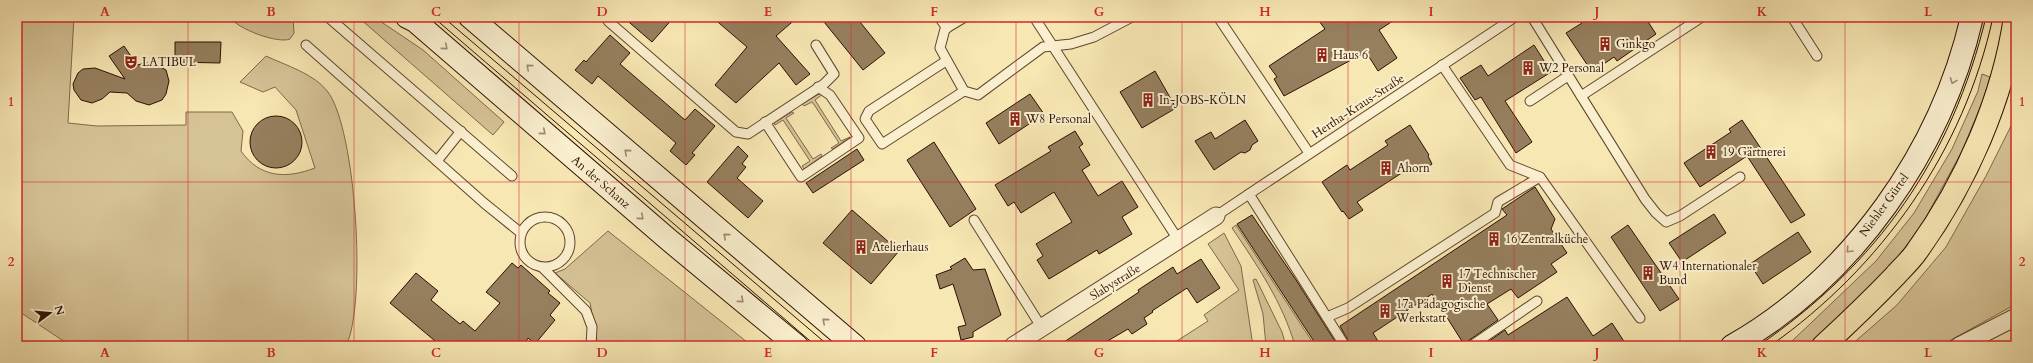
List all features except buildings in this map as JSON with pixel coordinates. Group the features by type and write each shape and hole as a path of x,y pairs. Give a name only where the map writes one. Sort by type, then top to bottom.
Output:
{"main road":[{"path":"470,17 855,346"},
{"name":"Niehler Gürtel","path":"1732,346 1778,315 1821,278 1854,245 1879,215 1901,184 1927,139 1949,92 1965,44 1972,17"},
{"name":"An der Schanz","path":"411,18 669,240 797,346"},
{"path":"1834,346 1913,269 1945,223 1982,154 1995,111 2014,34"},
{"path":"1823,346 1871,301 1917,252 1948,202 1995,111"}],"street":[{"name":"Slabystraße","path":"1013,346 1216,216"},
{"path":"1959,346 2016,316"}],"lane":[{"path":"328,17 512,176"},
{"path":"607,17 608,21 736,132 748,134 824,84 834,74 816,45"},
{"path":"939,17 947,28"},
{"path":"965,17 947,28 940,42 940,48 964,91 978,95 1043,47 1071,44 1094,37 1132,17"},
{"path":"1034,17 1178,241"},
{"path":"1218,17 1309,153"},
{"name":"Hertha-Kraus-Straße","path":"1216,216 1514,17"},
{"path":"1532,17 1645,199 1656,213 1666,222 1680,216 1740,177"},
{"path":"1581,96 1702,17"},
{"path":"1792,17 1817,56"},
{"path":"306,45 521,233"},
{"path":"946,61 869,111 865,119 882,144 964,91"},
{"path":"1442,66 1510,165 1540,177 1640,318"},
{"path":"1530,102 1568,76"},
{"path":"765,122 801,177 859,138 830,95 818,87"},
{"path":"437,161 461,131"},
{"path":"1327,317 1348,308 1494,213 1498,202 1540,177"},
{"path":"1249,194 1345,346"},
{"path":"540,216 549,216 564,224 569,236 569,249 565,257 559,263 551,267 542,267 530,263 522,253 519,245 521,233 527,223 540,216"},
{"path":"974,220 1042,328"},
{"path":"542,267 586,311 592,327 591,346"},
{"path":"1471,346 1537,301"}],"shaded area":[{"path":"17,17 74,17 68,123 97,126 186,125 186,112 232,112 243,131 241,151 256,167 274,174 294,174 315,168 296,110 275,87 263,92 240,82 266,56 308,75 316,80 328,92 338,112 346,142 352,178 355,218 357,257 356,294 352,325 346,346 71,346 17,310"},
{"path":"230,17 293,17 294,33 290,39 284,40 268,37 249,31 234,22"},
{"path":"358,17 374,17 423,50 504,122 493,135"},
{"path":"1982,74 1990,77 1986,93 1962,151 1924,221 1887,273 1812,346 1783,346 1791,342 1876,261 1914,213 1952,149 1978,91"},
{"path":"821,93 823,94 815,100 841,141 850,137 833,149 831,148 839,143 815,106 812,102 804,106 802,104"},
{"path":"792,112 794,113 786,118 813,159 821,154 822,156 804,169 802,166 810,161 783,120 775,125 774,123"},
{"path":"2015,118 2016,304 1940,346 1850,346 1897,305 1946,247 1986,176"},
{"path":"1236,225 1315,346 1295,346 1284,315 1260,270 1232,228"},
{"path":"608,231 752,346 598,346 590,303 555,273 565,269"},
{"path":"1224,233 1241,266 1253,346 1169,346 1208,321 1204,315 1239,290 1208,244"},
{"path":"1256,279 1282,332 1286,346 1266,346 1263,314 1253,280"}],"tram line":[{"path":"433,17 816,346"},
{"path":"443,17 829,346"},
{"path":"1758,346 1801,314 1839,280 1874,243 1904,204 1931,161 1953,116 1971,68 1986,17"},
{"path":"1770,346 1811,315 1848,280 1882,243 1913,202 1939,159 1962,114 1980,66 1993,17"}],"place":[{"name":"Ginkgo","path":"1605,44"},
{"name":"Haus 6","path":"1322,55"},
{"name":"LATIBUL","path":"131,62"},
{"name":"W2 Personal","path":"1528,68"},
{"name":"In-JOBS-KÖLN","path":"1148,100"},
{"name":"W8 Personal","path":"1015,119"},
{"name":"19 Gärtnerei","path":"1711,152"},
{"name":"Ahorn","path":"1386,168"},
{"name":"16 Zentralküche","path":"1494,239"},
{"name":"Atelierhaus","path":"861,247"},
{"name":"W4 Internationaler Bund","path":"1648,273"},
{"name":"17 Technischer Dienst","path":"1447,281"},
{"name":"17a Pädagogische Werkstatt","path":"1385,311"}]}
